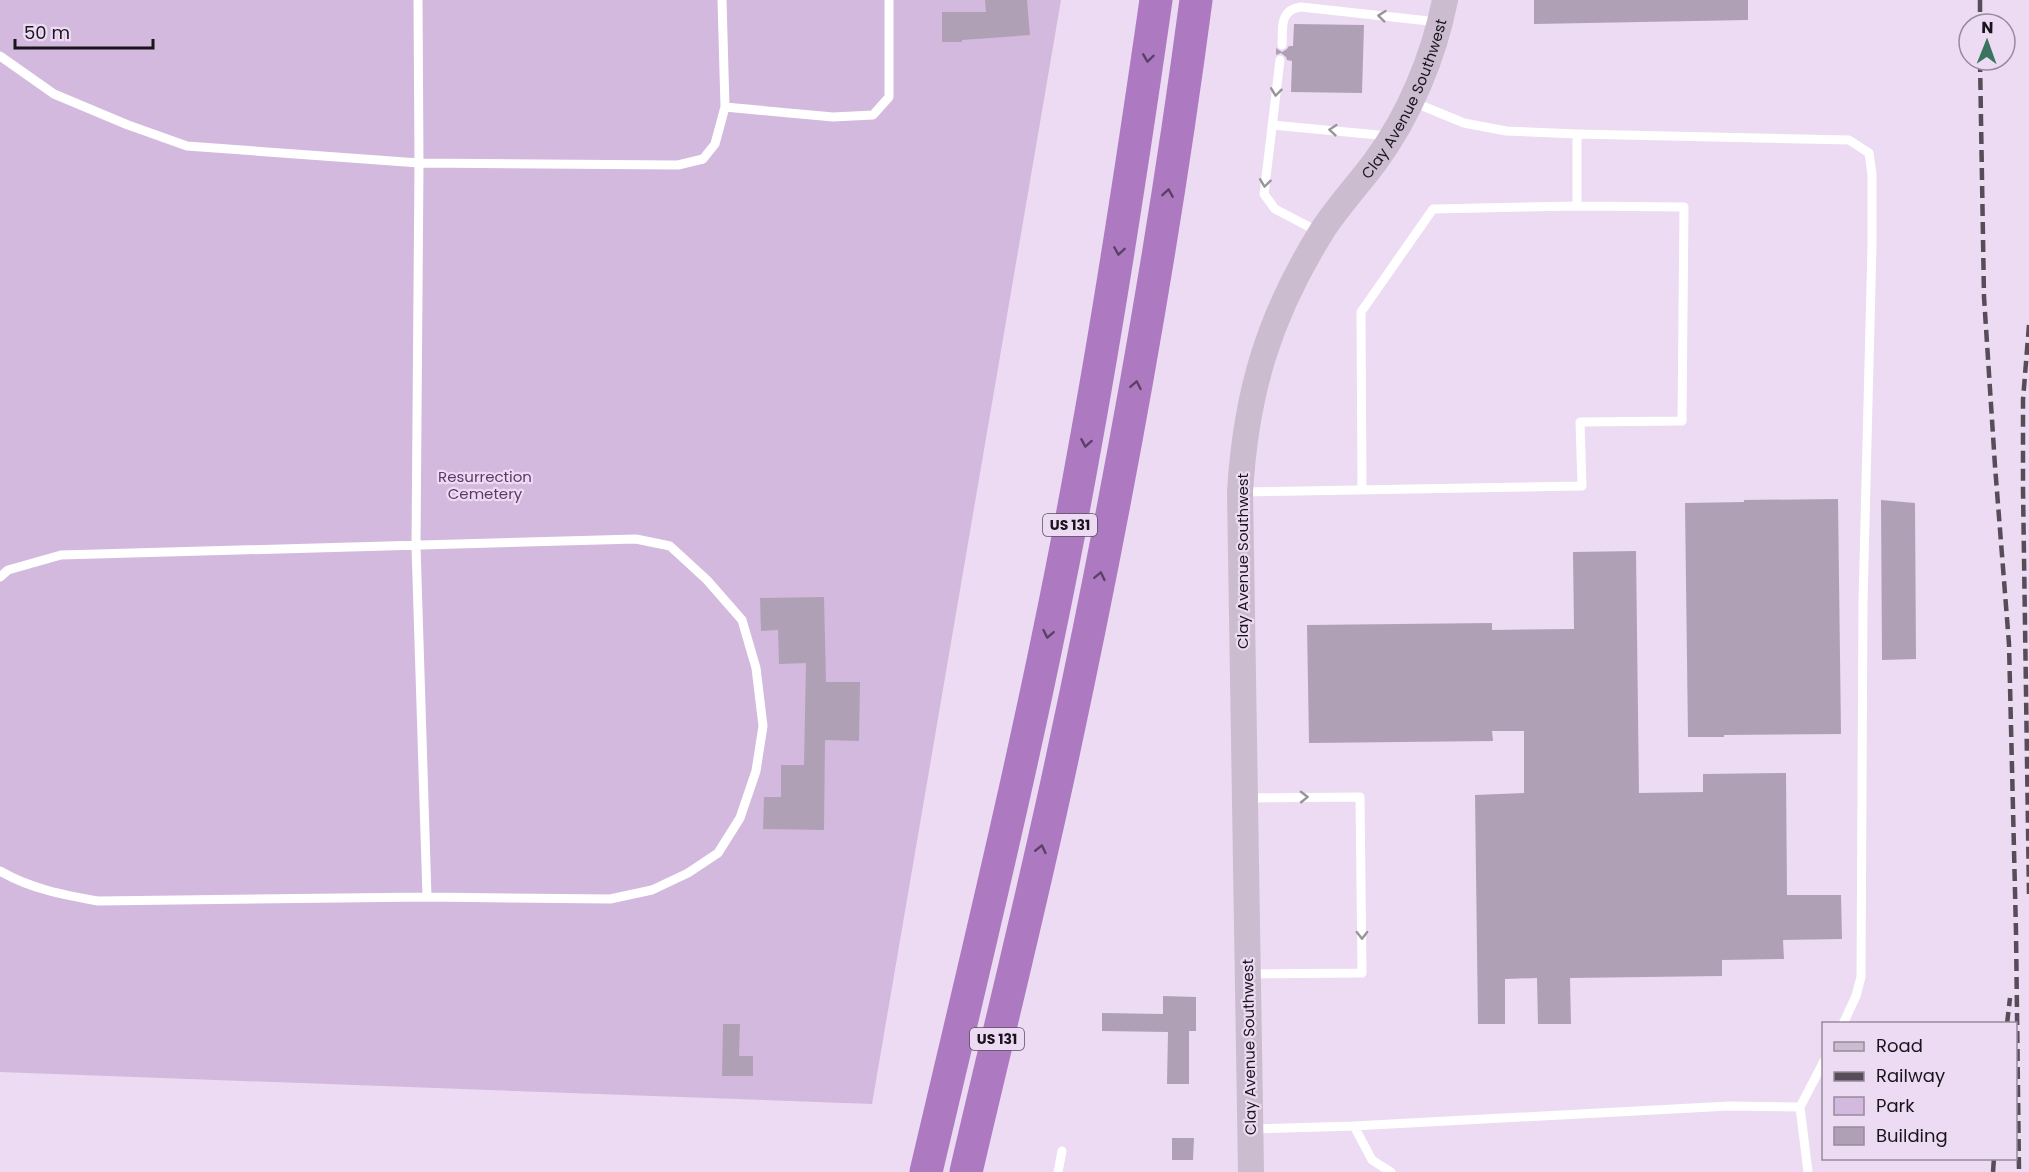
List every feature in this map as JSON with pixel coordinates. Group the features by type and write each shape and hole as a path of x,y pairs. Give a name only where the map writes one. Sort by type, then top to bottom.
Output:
{"highway":[{"name":"US 131","path":"926,1172 1013,800 1083,458 1130,182 1156,0"},
{"name":"US 131","path":"966,1172 1065,747 1101,568 1145,338 1176,147 1196,0"},
{"path":"987,1172 1028,906"},
{"path":"911,1172 956,1044"}],"street":[{"name":"Clay Avenue Southwest","path":"1251,1172 1240,492 1247,419 1258,368 1292,284 1321,233 1376,160 1391,136 1425,66 1443,11"}],"lane":[{"path":"418,0 416,546 427,897"},
{"path":"0,56 54,94 128,125 187,146 419,163 678,165 703,159 715,144 725,107 722,0"},
{"path":"725,107 833,117 873,115 889,97 889,0"},
{"path":"1282,45 1286,14 1291,8 1443,11"},
{"path":"1280,60 1264,194 1275,209 1321,233"},
{"path":"1410,101 1464,123 1506,130 1577,134 1849,140 1869,153 1872,174 1872,246 1863,601 1861,977 1856,996 1843,1022"},
{"path":"1272,125 1391,136"},
{"path":"1576,206 1577,134"},
{"path":"1240,492 1362,490 1582,486 1580,422 1682,421 1684,207 1576,206 1433,209 1361,312 1362,490"},
{"path":"0,577 8,570 61,555 636,539 670,546 707,580 742,620 756,668 763,726 756,771 741,818 718,854 688,873 652,890 610,899 427,897 98,902 45,891 18,882 0,871"},
{"path":"1245,798 1360,797 1362,973 1248,974"},
{"path":"1808,1172 1800,1107 1822,1065"},
{"path":"1251,1129 1354,1126 1729,1106 1800,1107"},
{"path":"1354,1126 1372,1160 1391,1172"},
{"path":"1058,1172 1062,1150"}],"green space":[{"name":"Resurrection Cemetery","path":"0,0 1061,0 872,1104 0,1072"}],"building":[{"path":"985,0 1027,0 1030,35 942,42 942,12 986,12"},
{"path":"1534,0 1748,0 1748,20 1534,24"},
{"path":"1294,24 1364,25 1362,93 1291,92 1292,61 1287,60 1281,53 1276,55 1276,48 1282,52 1289,46 1293,46"},
{"path":"1838,499 1841,734 1688,737 1685,503"},
{"path":"1881,500 1915,503 1916,659 1882,660"},
{"path":"1636,551 1639,793 1703,792 1703,774 1786,773 1787,895 1841,895 1842,939 1783,940 1784,959 1722,960 1722,976 1570,978 1571,1024 1538,1024 1537,978 1505,979 1505,1024 1478,1024 1475,795 1524,793 1524,731 1492,731 1493,741 1309,743 1307,625 1492,623 1492,630 1574,629 1573,552"},
{"path":"824,597 826,682 860,682 859,741 825,740 824,830 763,829 764,797 781,797 781,765 804,765 806,663 779,664 778,630 761,631 760,598"},
{"path":"1163,996 1196,997 1196,1031 1189,1031 1189,1084 1167,1084 1168,1032 1102,1031 1102,1013 1163,1014"},
{"path":"723,1024 740,1024 739,1056 753,1056 753,1076 722,1076"},
{"path":"1172,1138 1194,1138 1193,1160 1172,1160"}],"railway":[{"path":"1980,0 1980,12"},
{"path":"1980,72 1984,297 2009,644 2019,1172"},
{"path":"2029,325 2023,400 2029,894"},
{"path":"2007,1022 2010,998"},
{"path":"1993,1172 1994,1160"}]}
